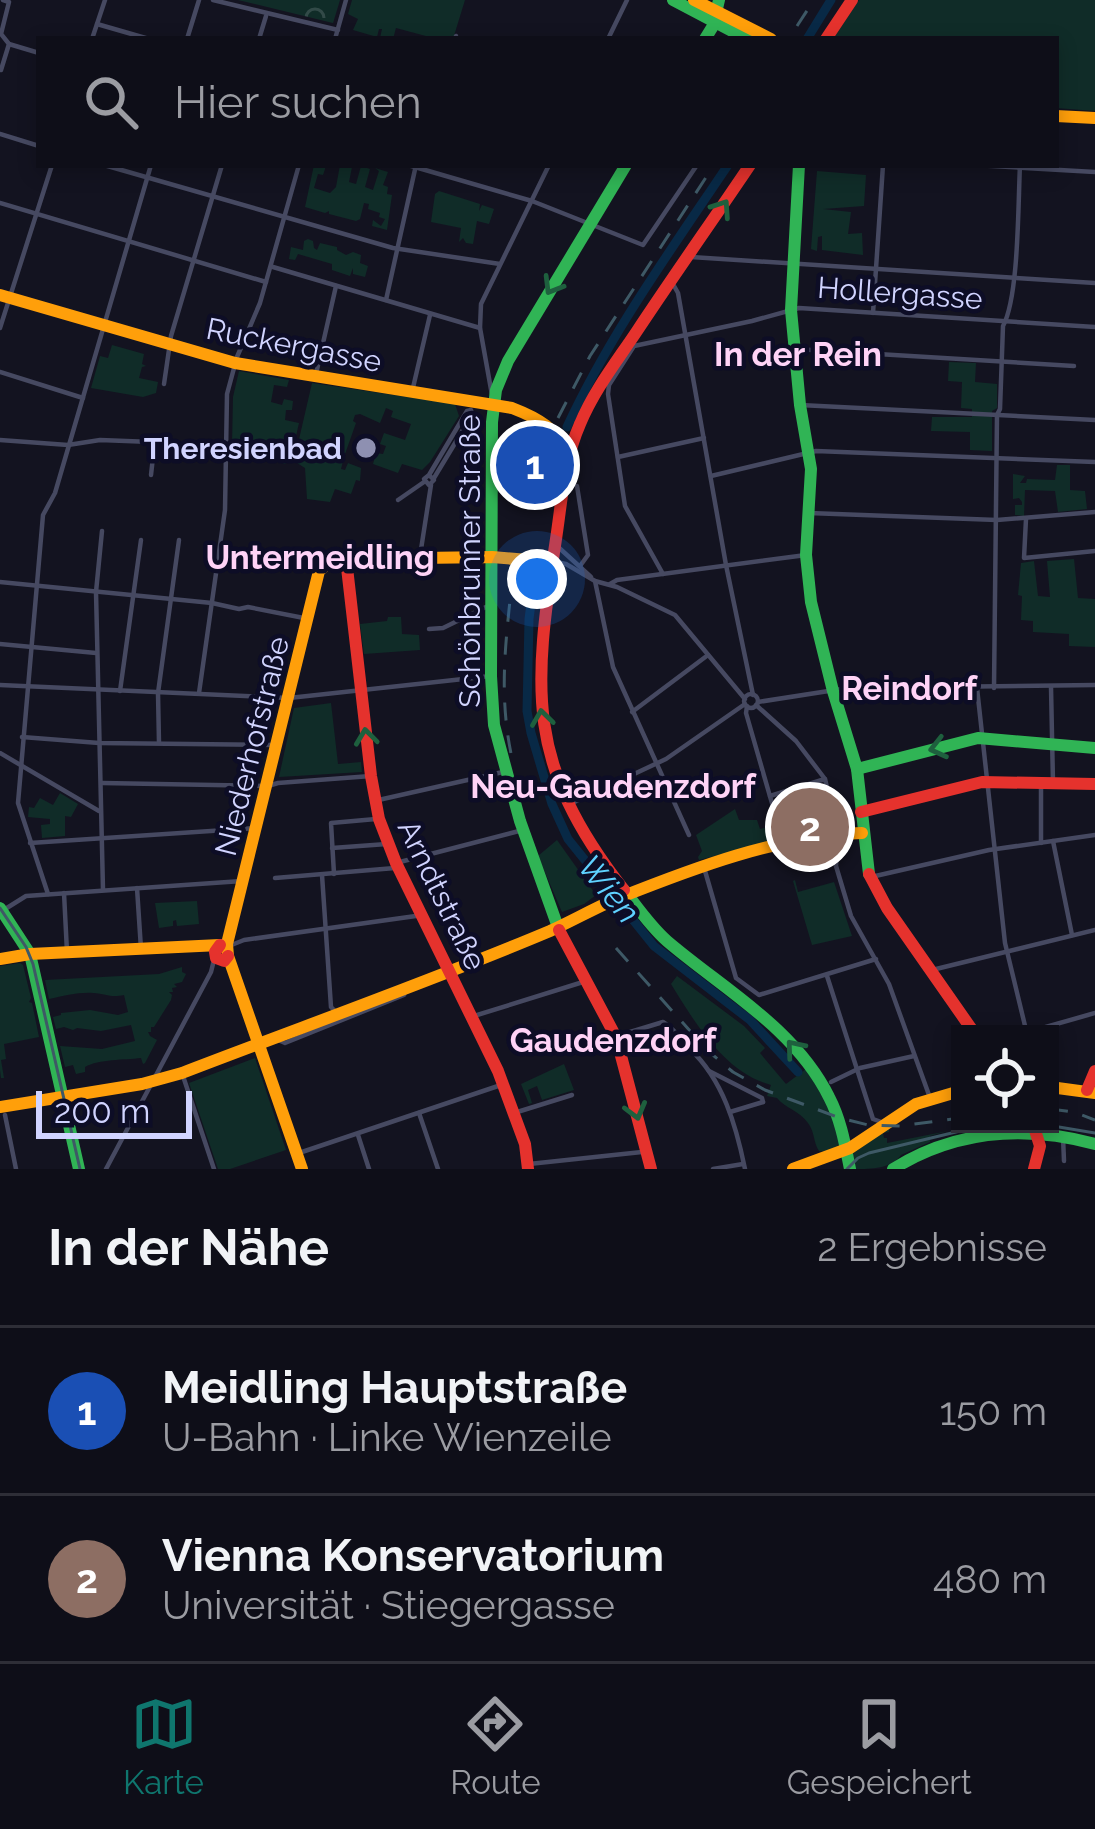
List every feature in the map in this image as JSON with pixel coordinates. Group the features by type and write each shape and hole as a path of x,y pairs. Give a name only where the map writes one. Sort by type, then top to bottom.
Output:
{"street":[{"path":"3,0 10,2 1,34 9,44 36,52"},
{"path":"93,36 105,0"},
{"path":"188,36 199,0"},
{"path":"213,0 338,30"},
{"path":"336,36 346,0"},
{"path":"609,36 627,0"},
{"path":"673,0 716,11 744,36"},
{"path":"694,0 765,36"},
{"path":"828,36 852,0"},
{"path":"260,36 267,13"},
{"path":"97,24 139,36"},
{"path":"1,70 9,44"},
{"path":"1059,116 1095,118"},
{"path":"0,134 36,145"},
{"path":"0,328 5,296 51,168"},
{"path":"114,168 398,249 500,264"},
{"path":"48,894 18,809 44,514 55,493 150,168"},
{"path":"164,384 221,168"},
{"path":"199,693 224,523 227,394 271,267 298,168"},
{"path":"386,301 413,168"},
{"path":"420,168 532,201 643,245 695,168"},
{"name":"Schönbrunner Straße","path":"548,168 481,304 480,328 493,404 494,725 523,830 559,927 616,1036 651,1169"},
{"path":"493,404 508,361 624,168"},
{"path":"748,168 597,391 576,434 542,622 539,696 547,745 567,806 589,846 625,896 667,941 780,1030 825,1089 842,1125 850,1169"},
{"path":"799,168 791,310 811,470 806,555 811,602 857,769 870,877 969,1025"},
{"path":"873,313 883,168"},
{"path":"994,688 998,415 1020,168"},
{"path":"1045,168 1095,172"},
{"path":"0,203 266,282"},
{"path":"686,257 1095,283"},
{"path":"271,267 480,328"},
{"path":"670,280 678,293 753,695 825,779 838,833 836,866 855,927 889,984 930,1098"},
{"path":"315,376 335,286"},
{"name":"Ruckergasse","path":"5,296 235,363 512,408 557,433 565,446 567,464"},
{"name":"Hollergasse","path":"618,457 608,388 634,346 791,310 1095,327"},
{"path":"412,392 430,314"},
{"path":"795,349 1074,366"},
{"path":"485,357 496,365 508,361"},
{"path":"0,372 83,398"},
{"path":"420,560 430,480 472,411 464,417 457,399"},
{"path":"800,405 1095,420"},
{"path":"663,574 625,506 618,457 704,438"},
{"path":"0,440 68,445 100,440 178,443"},
{"path":"711,476 808,452 1095,462"},
{"path":"151,475 153,457"},
{"path":"398,500 430,480"},
{"path":"577,486 588,553 580,566"},
{"path":"809,513 998,520 1095,512"},
{"path":"1026,519 1024,558 1095,551"},
{"path":"102,531 96,653 103,890"},
{"path":"159,743 158,693 179,540"},
{"path":"120,691 141,541"},
{"path":"555,541 561,552 596,581"},
{"path":"608,584 806,555"},
{"path":"346,559 491,557 566,564 675,615 746,703 784,845"},
{"name":"Niederhofstraße","path":"224,952 319,571 330,560 346,559"},
{"name":"Arndtstraße","path":"346,559 379,819 396,865 503,1083 529,1167"},
{"path":"596,581 613,667 689,835"},
{"path":"0,582 212,603 239,610 248,607 309,620"},
{"path":"429,629 442,628 491,605"},
{"path":"0,644 96,653"},
{"path":"632,712 708,655"},
{"path":"0,685 289,698 491,676"},
{"path":"746,703 905,686 1095,685"},
{"path":"1041,843 1052,744 1051,687"},
{"path":"976,688 1006,949 1023,1025"},
{"path":"567,806 666,759 753,695"},
{"path":"22,737 278,745"},
{"path":"857,769 982,739 1095,748"},
{"path":"0,753 101,812"},
{"path":"374,801 506,771"},
{"path":"100,784 268,785 371,776"},
{"path":"770,796 825,779"},
{"path":"16,1169 2,1110 182,1073 559,927 703,864 838,833 987,782 1095,784"},
{"path":"334,874 331,823 379,819"},
{"path":"30,843 256,828"},
{"path":"275,878 391,870 523,830"},
{"path":"870,877 994,850 1095,835"},
{"path":"1053,841 1072,935"},
{"path":"332,848 388,844"},
{"path":"703,864 736,978 759,994 876,959"},
{"path":"322,875 335,1012"},
{"path":"79,1169 29,954 1,909 22,897 242,881"},
{"path":"137,888 142,949"},
{"path":"64,893 67,952"},
{"path":"106,1169 224,952 244,940 423,915"},
{"path":"930,970 1095,930"},
{"path":"0,959 196,946 224,952"},
{"path":"224,952 265,1040 302,1169"},
{"path":"826,974 873,1119 884,1123"},
{"path":"474,1016 586,981"},
{"path":"265,1040 285,1043 404,995 406,986"},
{"path":"1055,1025 1095,1013"},
{"path":"616,1036 656,1022 671,1026 703,1059 730,1112 744,1166 713,1169"},
{"path":"832,1082 914,1055"},
{"path":"709,1071 762,1098 763,1102 730,1112"},
{"path":"1059,1088 1091,1092 1095,1071"},
{"path":"182,1073 214,1169"},
{"path":"296,1154 503,1083"},
{"path":"794,1169 848,1150 884,1123 930,1098 951,1093"},
{"path":"514,1113 572,1095"},
{"path":"419,1114 438,1169"},
{"path":"842,1125 853,1132 872,1133"},
{"path":"892,1169 916,1155 996,1133"},
{"path":"1034,1169 1040,1147 1036,1133"},
{"path":"1051,1133 1095,1144"},
{"path":"358,1134 369,1169"},
{"path":"1063,1137 1064,1161"},
{"path":"529,1167 646,1151"},
{"path":"823,1159 838,1169"}],"green space":[{"path":"238,0 340,0 333,23"},
{"path":"352,0 465,0 454,36 426,36 396,28 394,36 380,36 379,29 374,36 353,30 358,19 348,14"},
{"path":"859,0 1095,0 1095,111 1059,108 1059,36 835,36"},
{"path":"313,168 325,168 314,188 330,193 339,168 352,168 349,182 356,184 360,168 370,169 365,187 373,190 379,171 375,168 388,172 383,185 392,195 387,230 372,226 373,220 381,226 385,219 368,209 369,204 364,203 356,221 305,207"},
{"path":"817,171 866,175 864,206 823,209 851,212 848,234 862,233 863,255 822,250 822,236 817,251 811,249"},
{"path":"439,191 480,204 479,211 482,205 494,209 489,224 477,221 473,244 463,238 459,242 461,228 431,222"},
{"path":"308,239 317,250 320,243 346,255 361,255 360,263 368,266 365,277 353,274 353,268 350,276 332,270 332,264 298,254 295,260 289,259 291,247 303,250"},
{"path":"112,345 144,354 142,364 146,366 139,378 158,382 156,393 143,397 91,388 100,356 108,358"},
{"path":"949,362 976,363 975,382 997,384 992,451 970,450 970,432 931,431 932,417 972,417 972,409 961,408 962,382 948,381"},
{"path":"239,371 289,380 287,387 274,385 271,402 293,401 285,420 299,423 291,458 285,464 232,445"},
{"path":"312,383 455,404 459,416 422,470 402,464 398,473 373,464 376,453 383,454 386,446 380,444 384,433 405,440 411,424 391,417 393,411 386,408 380,423 355,415 340,460 341,469 348,463 361,468 360,481 356,480 351,494 335,489 330,502 307,499 305,468 294,461"},
{"path":"1057,465 1070,465 1070,490 1085,491 1087,509 1058,512 1055,491 1025,490 1024,516 1015,515 1015,505 1022,502 1013,499 1013,474 1025,476 1020,483 1055,480"},
{"path":"1074,559 1078,598 1095,599 1095,647 1069,646 1069,634 1033,632 1033,621 1021,620 1021,563 1034,561 1038,596 1050,597 1047,561"},
{"path":"401,617 402,634 419,635 420,650 364,654 360,624 387,621"},
{"path":"331,703 338,764 361,762 362,772 279,777 294,708"},
{"path":"60,793 78,804 71,817 65,816 65,836 42,838 41,825 50,824 50,819 28,817 29,807 34,808 40,798 53,805"},
{"path":"735,809 739,820 757,820 760,829 772,826 777,840 699,860 702,851 696,835"},
{"path":"557,840 596,895 562,912 538,856"},
{"path":"793,881 798,892 834,882 852,936 812,945"},
{"path":"197,901 199,924 177,926 176,920 173,926 159,928 155,903"},
{"path":"20,963 39,1037 4,1044 1,1078 0,966"},
{"path":"182,967 186,974 182,982 174,984 171,1000 148,1032 157,1040 145,1063 141,1058 104,1061 76,1074 73,1065 65,1067 60,1046 102,1049 135,1041 131,1025 101,1031 56,1029 53,1017 61,1013 128,1012 124,995 82,993 49,999 45,980 159,974"},
{"path":"677,976 744,1026 765,1048 760,1053 786,1084 806,1069 831,1108 844,1147 819,1151 805,1119 767,1096 771,1085 725,1058 671,984"},
{"path":"255,1058 286,1150 218,1169 189,1083"},
{"path":"564,1064 574,1090 542,1100 537,1086 528,1090 529,1104 521,1084"},
{"path":"889,1129 883,1133 887,1143 948,1131 930,1136 930,1142 886,1166 854,1169 852,1153"}],"waterway":[{"name":"Wien","path":"809,36 831,0"},
{"name":"Wien","path":"567,427 622,326 726,168"},
{"name":"Wien","path":"535,573 527,711 552,804 568,839 654,946 750,1020 798,1072"}],"tram line":[{"path":"0,908 33,964 80,1169"},
{"path":"1059,1127 1095,1133"},
{"path":"847,1169 869,1153 952,1133"}],"railway":[{"path":"797,26 814,0"},
{"path":"558,418 590,356 712,168"},
{"path":"513,571 504,693 514,767"},
{"path":"616,948 707,1050 765,1090 868,1125 951,1119"},
{"path":"1059,1110 1095,1120"}],"traffic: fast":[{"path":"673,0 741,36"},
{"path":"707,36 719,0"},
{"path":"559,930 520,821 494,725 492,422 496,390 508,361 624,168"},
{"path":"799,168 791,310 811,469 806,555 811,602 857,769 869,874"},
{"path":"857,769 978,738 1095,748"},
{"path":"624,890 667,941 778,1030 815,1072 833,1106 850,1169"},
{"path":"0,908 30,954 79,1169"},
{"path":"893,1169 941,1146 991,1135 1042,1134 1095,1144"}],"traffic: slow":[{"path":"694,0 765,36"},
{"path":"1059,116 1095,118"},
{"path":"0,295 235,363 512,408 546,426 566,457"},
{"path":"302,1169 227,944 319,571 330,561 346,559 492,557 551,562"},
{"path":"0,1107 182,1073 459,968 706,865 799,840 862,833"},
{"path":"0,959 220,945"},
{"path":"1059,1088 1095,1093"},
{"path":"793,1169 850,1148 916,1104 951,1094"}],"traffic: jam":[{"path":"828,36 852,0"},
{"path":"624,890 568,803 544,724 543,640 564,480 575,438 599,388 748,168"},
{"path":"346,559 379,819 498,1071 525,1144 528,1169"},
{"path":"861,812 982,782 1095,784"},
{"path":"869,874 887,908 969,1025"},
{"path":"559,930 616,1037 651,1169"},
{"path":"220,945 216,958 224,961 228,956"},
{"path":"1087,1090 1095,1071"},
{"path":"1034,1169 1040,1146 1036,1133"}],"place":[{"name":"Theresienbad","path":"366,448"},
{"name":"Meidling Hauptstraße","path":"535,465"},
{"name":"Vienna Konservatorium","path":"810,827"}],"district":[{"name":"In der Rein","path":"798,354"},
{"name":"Untermeidling","path":"320,557"},
{"name":"Reindorf","path":"909,688"},
{"name":"Neu-Gaudenzdorf","path":"613,786"},
{"name":"Gaudenzdorf","path":"613,1040"}]}
